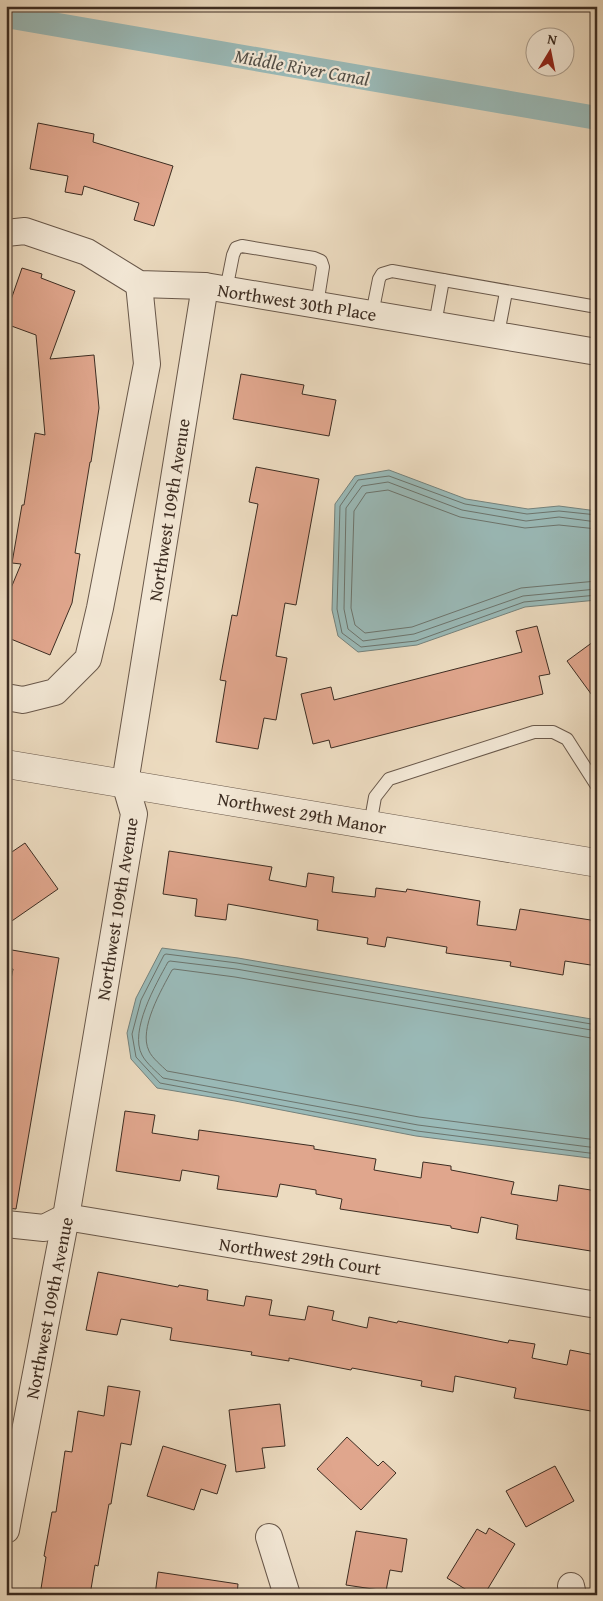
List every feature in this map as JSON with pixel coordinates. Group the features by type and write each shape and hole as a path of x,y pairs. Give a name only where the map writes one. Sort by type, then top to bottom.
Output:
{"street":[{"name":"Northwest 30th Place","path":"6,233 25,231 87,252 139,284 216,288 597,352"},
{"path":"6,697 23,700 55,692 88,659 100,608 147,364 139,284"},
{"name":"Northwest 109th Avenue","path":"6,1530 66,1217 134,814 125,783 216,288"},
{"name":"Northwest 29th Manor","path":"6,764 597,863"},
{"path":"6,1224 44,1228 66,1217"},
{"name":"Northwest 29th Court","path":"66,1217 597,1305"},
{"path":"269,1537 287,1595"}],"lane":[{"path":"216,288 236,248 242,246 314,258 321,261 324,267 317,305"},
{"path":"372,314 382,274 397,271 597,307"},
{"path":"435,324 443,280"},
{"path":"498,334 506,292"},
{"path":"370,825 375,797 389,779 534,732 553,732 567,739 597,786"}],"water":[{"path":"389,470 466,499 528,509 559,506 597,511 597,600 525,607 417,645 358,652 338,636 332,610 335,504 355,476"},
{"path":"162,948 238,958 597,1020 597,1159 416,1136 157,1088 131,1059 127,1033 136,998"}],"building":[{"path":"38,123 94,134 93,142 173,166 154,226 134,220 139,203 84,186 82,195 65,192 68,176 30,169"},
{"path":"22,268 42,274 41,278 75,291 50,359 94,355 99,408 75,553 80,554 72,603 50,655 6,637 6,600 21,564 12,563 22,505 24,505 35,433 45,435 36,335 6,324 6,314"},
{"path":"241,374 304,385 302,394 336,400 329,436 233,419"},
{"path":"256,467 319,479 296,605 285,603 276,656 287,658 276,720 264,718 258,749 216,742 226,681 220,680 232,615 237,616 258,504 249,502"},
{"path":"537,626 550,674 539,676 543,694 331,748 329,740 313,744 301,694 331,687 334,700 522,652 516,631"},
{"path":"597,639 597,702 567,661"},
{"path":"25,843 58,889 6,925 6,856"},
{"path":"169,851 272,867 269,880 306,887 308,873 334,877 332,892 375,897 376,888 406,892 407,889 480,901 477,925 516,930 520,909 597,921 597,966 565,961 563,975 510,966 511,962 446,953 447,947 387,937 385,947 367,944 368,938 317,930 318,920 228,904 226,920 195,916 197,899 163,894"},
{"path":"6,949 59,958 16,1209 6,1208 6,1004 13,969 6,968"},
{"path":"125,1111 155,1115 152,1133 198,1140 199,1130 314,1146 314,1149 376,1159 374,1170 421,1178 423,1162 451,1166 451,1170 514,1182 511,1194 557,1201 559,1185 597,1191 597,1252 516,1239 518,1225 481,1217 478,1233 451,1228 451,1226 340,1209 342,1199 316,1194 316,1190 280,1184 277,1197 217,1189 219,1176 182,1170 180,1181 116,1171"},
{"path":"98,1272 178,1287 179,1285 208,1290 207,1300 244,1306 246,1296 272,1300 269,1315 305,1320 308,1306 334,1311 332,1320 367,1328 369,1317 508,1343 509,1340 535,1344 532,1358 567,1365 570,1350 595,1355 592,1369 597,1370 597,1412 514,1398 516,1388 455,1376 453,1392 421,1386 422,1381 352,1368 351,1370 289,1358 289,1361 251,1355 252,1352 170,1340 172,1328 121,1319 117,1335 86,1330"},
{"path":"108,1386 140,1391 131,1445 121,1443 111,1504 109,1504 98,1566 95,1565 90,1595 40,1595 46,1557 44,1556 52,1512 56,1512 65,1451 72,1452 78,1411 104,1416"},
{"path":"280,1404 285,1446 262,1448 265,1468 236,1472 229,1410"},
{"path":"347,1437 378,1466 383,1461 396,1473 361,1510 317,1469"},
{"path":"163,1446 226,1465 217,1494 201,1489 194,1510 147,1496"},
{"path":"555,1466 574,1501 526,1527 506,1491"},
{"path":"489,1528 515,1544 484,1595 475,1595 447,1578 477,1529 486,1534"},
{"path":"356,1531 407,1539 402,1572 390,1570 386,1591 346,1585"},
{"path":"158,1572 238,1584 237,1595 155,1595"}],"waterway":[{"name":"Middle River Canal","path":"6,16 597,118"}]}
